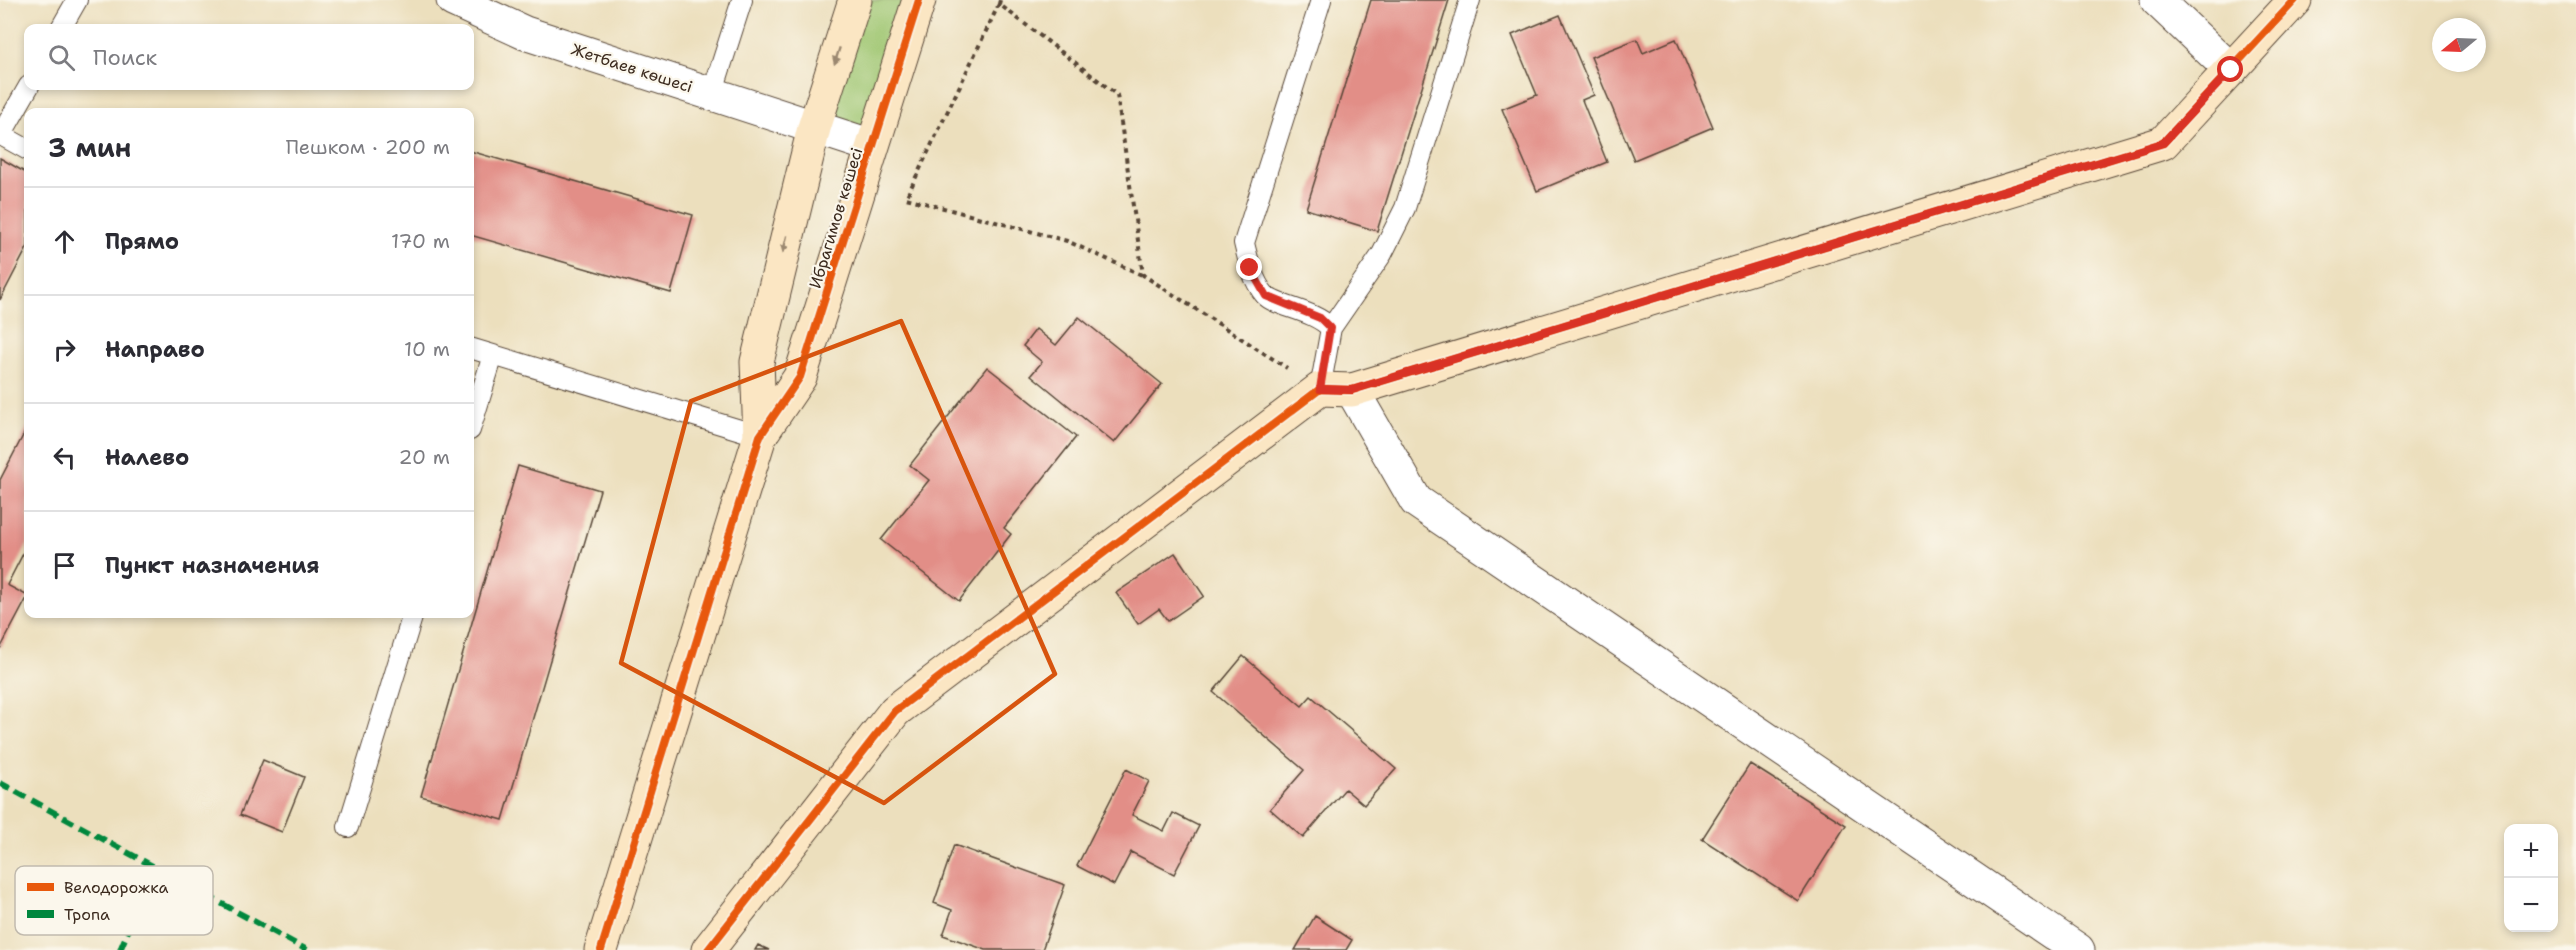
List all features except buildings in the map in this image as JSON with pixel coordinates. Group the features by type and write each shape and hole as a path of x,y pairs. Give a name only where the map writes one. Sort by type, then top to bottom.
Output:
{"street":[{"name":"Жетбаев көшесі","path":"453,0 525,33 813,128"},
{"path":"601,950 760,436 757,362 813,128 855,0"},
{"name":"Ибрагимов көшесі","path":"760,436 800,377 919,0"},
{"path":"2157,0 2231,70"},
{"path":"708,950 895,711 1320,389 1352,390 2163,143 2295,0"},
{"name":"Ибрагимов көшесі","path":"813,128 872,146"},
{"path":"1352,390 1416,501 2078,950"}],"lane":[{"path":"63,24 77,0"},
{"path":"712,94 742,0"},
{"path":"1321,0 1244,243 1250,268 1266,296 1320,318 1330,328"},
{"path":"1320,389 1330,328 1382,254 1405,208 1470,0"},
{"path":"24,148 1,135 27,90"},
{"path":"474,349 760,436"},
{"path":"474,417 493,355"},
{"path":"348,826 412,618"}],"path":[{"path":"1143,275 1117,95 1000,2 906,198 1067,241 1143,275 1320,389"}],"highlighted area":[{"path":"901,321 1055,674 884,803 621,663 691,401"}],"green space":[{"path":"861,0 913,0 868,141 820,125"}],"marked path":[{"path":"0,783 153,866"},
{"path":"213,899 307,950"},
{"path":"120,950 126,935"}],"cycle path":[{"path":"601,950 760,436 800,377 919,0"},
{"path":"708,950 895,711 1320,389 1352,390 2163,143 2295,0"}],"route":[{"path":"1250,268 1266,296 1320,318 1330,328 1320,389 1352,390 2163,143 2231,70"}]}
